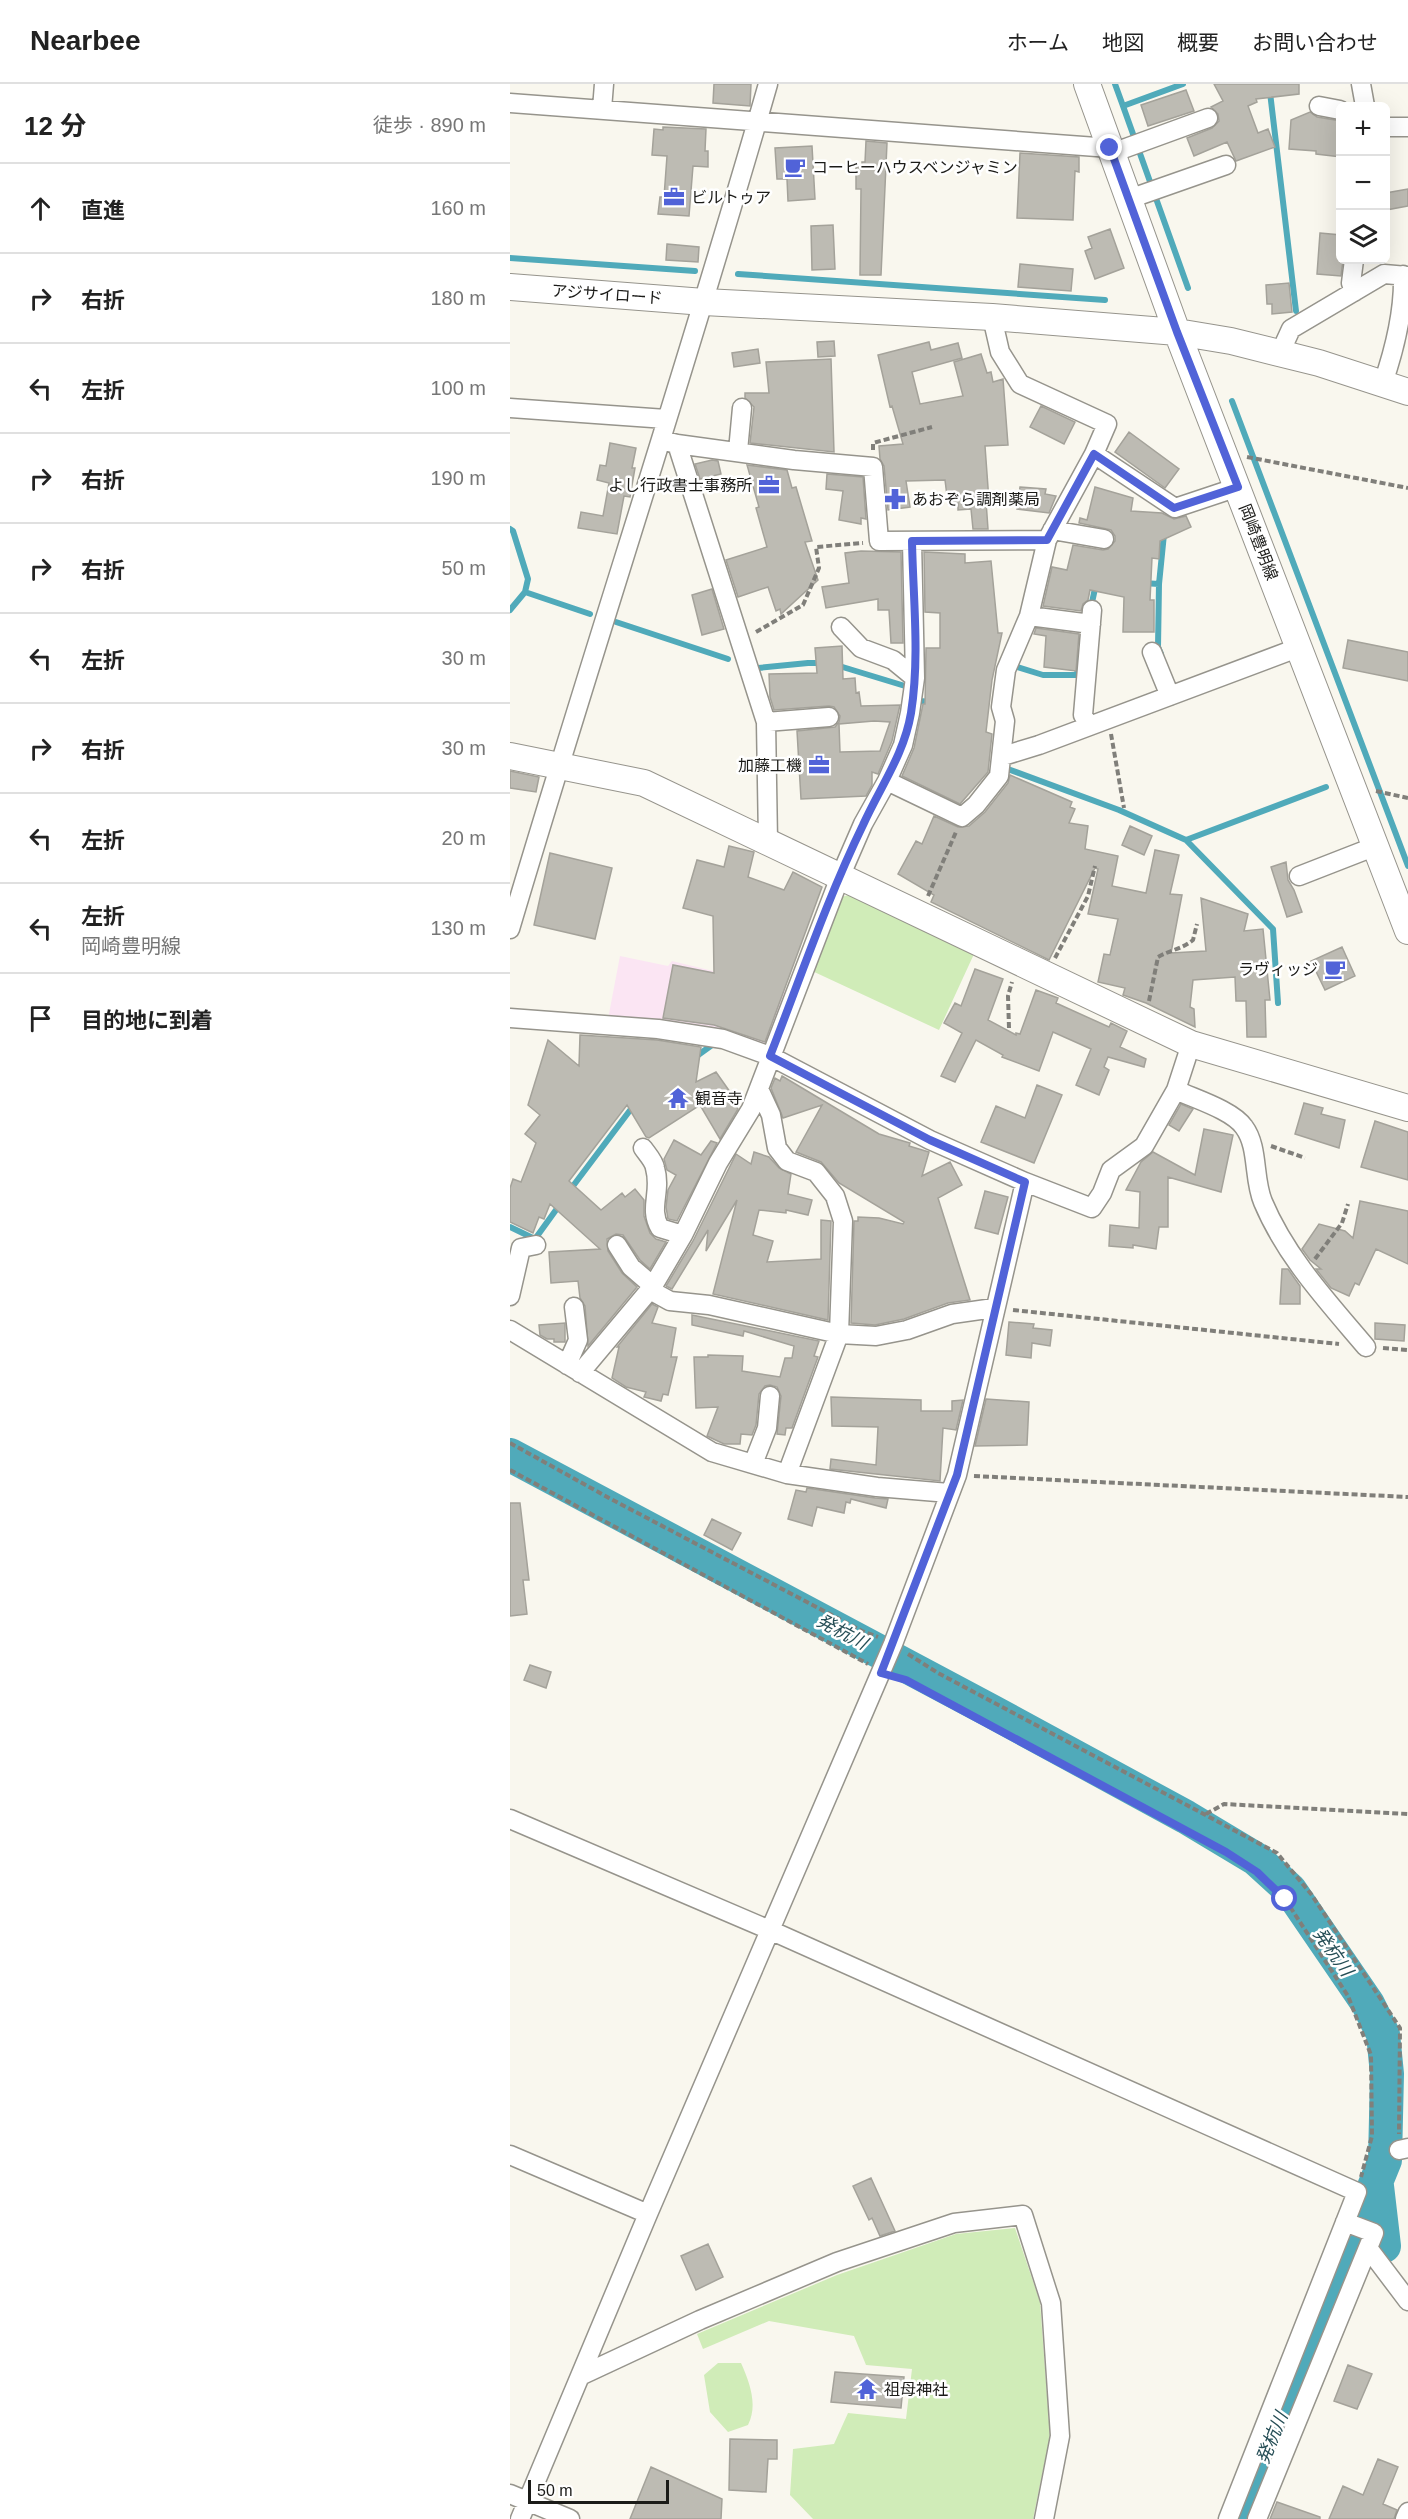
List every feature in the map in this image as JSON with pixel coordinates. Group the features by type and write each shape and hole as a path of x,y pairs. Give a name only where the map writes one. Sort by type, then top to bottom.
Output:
{"street":[{"path":"602,109 604,84"},
{"path":"768,84 704,302 666,419 669,442 766,722 768,841"},
{"name":"岡崎豊明線","path":"1087,84 1177,332 1408,931"},
{"path":"1361,84 1364,102"},
{"path":"510,103 1111,151 1208,118"},
{"path":"1319,106 1336,109"},
{"path":"1390,127 1408,127"},
{"path":"1128,199 1226,165"},
{"path":"1353,264 1351,283 1354,292"},
{"path":"1280,353 1291,329 1384,274 1405,275 1404,299 1394,351 1383,383"},
{"name":"アジサイロード","path":"510,287 704,302 992,317 1177,332 1231,341 1280,353 1408,392"},
{"path":"887,781 962,817 976,805 999,776 1003,756 1005,721 1000,707 1006,670 1029,616 1050,535 1094,454 1107,424 1020,384 1000,352 992,317"},
{"path":"510,408 666,419"},
{"path":"738,452 742,408"},
{"path":"669,442 794,460 873,468 879,541 1050,535 1104,539"},
{"path":"510,929 558,765 669,442"},
{"path":"1094,454 1174,508 1238,487"},
{"path":"573,1369 652,1288 683,1235 718,1163 751,1108 840,877 863,824 887,781 903,745 915,679 912,541"},
{"path":"1029,616 1091,617 1083,715 1089,726"},
{"path":"841,627 861,648 893,660 915,679"},
{"path":"1003,756 1299,647"},
{"path":"1152,652 1170,696"},
{"path":"766,722 829,717"},
{"path":"510,756 644,783 1145,1020 1191,1044 1408,1108"},
{"path":"1299,876 1376,846"},
{"path":"510,1018 658,1029 723,1039 770,1056 930,1140 1025,1182 1092,1208 1102,1193 1111,1170 1144,1146 1176,1090 1191,1044"},
{"path":"759,1089 771,1115 777,1148 787,1161 816,1172 835,1196 843,1221 839,1334 787,1474"},
{"path":"1176,1090 1232,1115 1244,1126 1251,1139 1262,1200 1303,1271 1366,1347"},
{"path":"643,1148 655,1166 658,1187 653,1217 660,1228 683,1235"},
{"path":"520,2519 648,2214 881,1673 957,1475 1025,1182"},
{"path":"510,1296 521,1248 536,1245"},
{"path":"617,1245 631,1267 652,1288 670,1301 709,1305 839,1334 876,1336 897,1332 952,1314 994,1308"},
{"path":"573,1369 578,1340 574,1307"},
{"path":"510,1330 712,1452 787,1474 877,1487 949,1493"},
{"path":"753,1464 767,1428 770,1396"},
{"path":"510,1819 771,1930 1357,2192 1227,2519"},
{"path":"510,2155 648,2214"},
{"path":"580,2376 700,2320 837,2262 954,2223 1023,2215 1052,2302 1060,2436 1044,2519"},
{"path":"1345,2222 1371,2240 1408,2301"},
{"path":"1257,2519 1371,2240"},
{"path":"510,2494 570,2519"},
{"path":"1405,2519 1408,2512"}],"path":[{"path":"873,468 873,443 932,427"},
{"path":"1227,462 1246,456 1408,488"},
{"path":"739,642 802,605 819,568 816,547 879,541"},
{"path":"1108,719 1124,808"},
{"path":"1357,795 1370,790 1408,798"},
{"path":"921,914 962,817"},
{"path":"1046,975 1088,896 1095,866"},
{"path":"1145,1020 1158,957 1170,950 1184,948 1193,940 1197,924"},
{"path":"1009,1028 1008,996 1018,961"},
{"path":"1251,1139 1305,1158"},
{"path":"1303,1271 1324,1249 1342,1223 1348,1204"},
{"path":"994,1308 1408,1350"},
{"path":"510,1443 619,1504 862,1631 893,1644 938,1673 1277,1853 1311,1894 1400,2028 1404,2149"},
{"path":"510,1470 865,1662 881,1673 906,1680 1226,1852 1257,1872 1285,1899 1348,1996 1371,2055 1372,2136 1357,2192"},
{"path":"957,1475 1408,1497"},
{"path":"1206,1814 1224,1804 1408,1814"}],"shaded area":[{"path":"620,956 668,966 672,961 713,971 714,975 738,971 789,991 766,1049 608,1019"}],"green space":[{"path":"848,895 974,954 939,1030 810,970 839,898"},
{"path":"1015,2228 1040,2302 1050,2436 1033,2519 813,2519 790,2495 793,2449 834,2444 848,2413 906,2419 912,2369 866,2365 854,2336 769,2321 703,2349 697,2334 837,2275 956,2234"},
{"path":"718,2363 741,2363 752,2394 752,2410 748,2425 728,2432 710,2412 704,2375"}],"building":[{"path":"714,84 751,84 750,106 713,103"},
{"path":"1214,84 1299,84 1299,94 1256,99 1257,102 1248,106 1258,133 1268,129 1275,147 1236,161 1227,142 1194,156 1187,138 1212,128 1219,121 1218,114 1211,107 1223,101"},
{"path":"1186,90 1194,111 1148,126 1141,105"},
{"path":"1310,112 1317,117 1336,120 1336,156 1316,154 1316,151 1289,149 1291,120"},
{"path":"663,127 706,129 705,151 708,151 708,167 693,166 689,216 658,214 660,197 664,197 667,156 652,155 654,129 663,130"},
{"path":"866,141 887,143 881,275 860,275 861,189 856,189 856,167 862,167 862,162 865,162"},
{"path":"812,146 815,199 788,201 787,179 777,179 775,148"},
{"path":"1020,153 1079,157 1079,172 1075,171 1073,220 1017,218"},
{"path":"1408,189 1408,206 1390,209 1390,192"},
{"path":"833,225 835,269 812,270 811,226"},
{"path":"1110,229 1124,268 1095,279 1085,251 1092,248 1088,237"},
{"path":"1320,233 1336,235 1336,264 1342,264 1341,276 1317,274"},
{"path":"667,244 699,247 698,262 666,260"},
{"path":"1020,264 1073,269 1071,291 1018,287"},
{"path":"1289,283 1292,312 1272,314 1272,304 1267,304 1266,285"},
{"path":"834,341 835,356 818,357 817,342"},
{"path":"929,342 931,350 958,343 962,358 912,372 920,404 963,396 954,362 981,354 987,373 991,372 993,382 1003,379 1008,445 985,446 989,501 986,501 988,529 973,529 971,509 958,510 958,503 948,504 945,480 906,481 910,507 888,510 884,466 880,459 879,446 903,444 892,406 890,407 878,355"},
{"path":"758,349 760,363 734,367 732,353"},
{"path":"831,359 834,452 750,443 754,407 745,398 745,393 769,393 766,362"},
{"path":"1041,406 1075,422 1064,444 1030,427"},
{"path":"1129,432 1179,469 1165,488 1115,452"},
{"path":"610,443 636,448 630,497 624,496 617,534 578,528 581,512 603,516 609,483 597,480 600,465 606,466"},
{"path":"718,461 721,474 700,479 695,464"},
{"path":"747,465 787,470 792,488 796,487 812,541 805,542 818,580 781,614 780,609 776,611 768,587 738,597 726,560 767,547"},
{"path":"827,474 863,477 866,519 861,518 861,524 839,520 843,491 826,489"},
{"path":"1020,487 1046,489 1045,494 1056,496 1049,513 1017,509"},
{"path":"1095,487 1133,498 1131,511 1162,513 1174,519 1186,516 1191,527 1160,541 1159,559 1152,558 1150,600 1154,600 1154,632 1123,632 1124,597 1090,590 1088,600 1083,604 1081,611 1043,606 1052,567 1067,570 1073,545 1103,550 1108,549 1115,541 1111,530 1079,523 1080,518 1087,520"},
{"path":"901,552 903,643 891,643 889,610 878,610 878,599 826,608 822,587 849,583 845,553"},
{"path":"924,552 965,554 965,563 991,561 998,633 1002,633 992,680 986,732 992,734 988,772 960,804 902,776 914,748 923,704 925,704 926,648 940,648 940,613 925,612"},
{"path":"712,589 724,629 702,635 692,595"},
{"path":"1036,628 1079,634 1076,671 1044,667 1046,636 1034,634"},
{"path":"1348,640 1408,652 1408,681 1343,668"},
{"path":"842,646 843,679 855,678 856,693 859,692 861,706 900,705 892,741 878,774 872,772 872,785 866,796 801,799 797,731 835,727 840,716 834,707 829,706 774,710 770,697 769,674 817,673 815,648","holes":["890,722 880,751 840,752 839,724"]},
{"path":"510,771 539,777 536,792 510,788"},
{"path":"1010,775 1072,802 1070,807 1075,809 1069,823 1088,826 1085,849 1118,856 1112,886 1146,893 1155,850 1179,855 1170,894 1182,895 1171,953 1206,951 1201,898 1248,914 1244,931 1263,929 1270,1000 1265,1000 1266,1037 1247,1037 1246,1001 1236,1001 1235,977 1193,980 1190,1007 1194,1009 1195,1027 1146,1003 1123,995 1125,988 1098,982 1104,954 1110,955 1118,919 1088,914 1098,869 1095,868 1049,960 931,902 934,895 898,874 916,841 922,844 934,816 958,827 969,826 985,812 1008,783"},
{"path":"1130,826 1152,836 1144,855 1122,845"},
{"path":"729,846 754,852 748,877 784,890 793,872 822,887 765,1042 714,1025 663,1018 673,965 714,973 713,916 683,908 697,860 724,867"},
{"path":"550,853 612,868 595,939 534,925"},
{"path":"1286,862 1288,880 1302,912 1287,917 1271,867"},
{"path":"1342,947 1355,976 1325,990 1311,961"},
{"path":"975,969 1003,979 988,1020 1016,1035 1016,1033 1020,1034 1036,990 1058,998 1056,1003 1109,1027 1111,1023 1127,1031 1120,1047 1146,1059 1144,1067 1108,1057 1104,1067 1109,1070 1099,1095 1076,1085 1091,1049 1053,1032 1039,1071 1002,1057 1003,1055 976,1040 955,1082 941,1076 962,1033 944,1023 955,1003 961,1006"},
{"path":"580,1035 657,1040 701,1047 696,1082 716,1072 735,1099 733,1101 738,1109 720,1139 700,1105 649,1138 646,1137 627,1105 569,1181 601,1210 622,1193 625,1197 635,1189 644,1200 644,1216 650,1233 656,1239 666,1242 650,1269 640,1260 623,1235 616,1234 607,1239 608,1251 622,1273 637,1287 588,1346 585,1306 580,1298 578,1281 551,1283 549,1252 600,1249 550,1204 544,1219 539,1217 533,1233 510,1222 510,1188 513,1179 521,1182 536,1143 525,1134 540,1115 528,1105 548,1040 579,1066"},
{"path":"782,1076 879,1134 910,1143 909,1146 929,1152 922,1176 950,1162 962,1185 938,1198 970,1300 948,1303 904,1319 875,1325 851,1323 854,1221 858,1221 858,1217 879,1218 903,1224 904,1222 839,1183 821,1162 796,1152 822,1105 783,1118 771,1088 775,1078 780,1081"},
{"path":"1037,1085 1062,1095 1034,1163 981,1142 996,1106 1025,1118"},
{"path":"1304,1103 1323,1108 1321,1114 1345,1120 1339,1148 1295,1134"},
{"path":"1181,1104 1193,1109 1179,1131 1169,1125"},
{"path":"1375,1121 1408,1132 1408,1180 1361,1167"},
{"path":"1204,1129 1233,1135 1221,1192 1168,1177 1168,1227 1159,1227 1156,1249 1133,1245 1133,1248 1109,1246 1110,1225 1139,1228 1140,1192 1126,1190 1141,1162 1153,1152 1195,1175"},
{"path":"674,1140 701,1155 711,1141 717,1143 677,1221 668,1219 666,1207 668,1190 676,1175 667,1170 664,1159"},
{"path":"754,1152 769,1157 779,1168 791,1174 788,1194 812,1200 808,1215 786,1210 786,1213 759,1210 753,1235 773,1241 767,1262 821,1259 821,1220 831,1221 828,1320 713,1294 737,1200 706,1251 708,1230 672,1289 666,1286 693,1241 736,1154 751,1164"},
{"path":"985,1191 1008,1197 998,1234 975,1228"},
{"path":"1360,1201 1408,1211 1408,1264 1376,1249 1359,1285 1355,1283 1349,1296 1331,1288 1316,1269 1321,1269 1302,1249 1319,1224 1345,1231 1353,1238"},
{"path":"1282,1269 1288,1269 1300,1286 1300,1304 1280,1304"},
{"path":"652,1304 658,1307 652,1323 676,1328 671,1357 677,1357 668,1395 663,1394 661,1401 644,1397 646,1392 626,1387 612,1378 619,1347 617,1347"},
{"path":"692,1315 819,1341 814,1356 818,1357 792,1428 786,1428 785,1435 777,1434 781,1396 777,1387 770,1385 765,1386 759,1394 756,1425 752,1435 741,1434 740,1444 724,1444 707,1436 718,1407 696,1408 694,1357 743,1356 742,1371 780,1377 785,1358 792,1358 794,1346 744,1331 743,1336 692,1325"},
{"path":"1009,1322 1034,1324 1033,1328 1052,1330 1050,1346 1032,1343 1031,1358 1006,1355"},
{"path":"565,1323 565,1342 554,1342 554,1339 547,1339 540,1335 539,1325"},
{"path":"1375,1323 1405,1325 1404,1341 1375,1339"},
{"path":"831,1397 921,1400 921,1411 952,1411 952,1401 963,1400 956,1430 943,1428 940,1481 830,1469 831,1459 876,1465 878,1427 832,1426"},
{"path":"986,1399 1029,1402 1027,1445 975,1446"},
{"path":"807,1488 888,1499 886,1508 851,1499 850,1503 846,1502 844,1513 817,1507 812,1526 788,1519 796,1490 806,1492"},
{"path":"510,1503 520,1503 529,1580 523,1580 527,1614 510,1616"},
{"path":"712,1519 741,1533 732,1550 704,1535"},
{"path":"530,1665 551,1672 546,1688 524,1680"},
{"path":"871,2178 895,2231 880,2236 872,2218 869,2220 853,2186"},
{"path":"708,2244 723,2277 696,2290 681,2256"},
{"path":"1348,2365 1372,2374 1357,2409 1334,2401"},
{"name":"祖母神社","path":"835,2372 904,2377 901,2408 831,2402"},
{"path":"730,2439 777,2440 777,2459 768,2459 766,2492 729,2490"},
{"path":"1378,2459 1398,2467 1383,2504 1397,2510 1394,2519 1329,2519 1343,2486 1363,2495"},
{"path":"651,2467 722,2499 721,2519 630,2519"},
{"path":"1277,2502 1320,2517 1320,2519 1270,2519"}],"waterway":[{"path":"1115,84 1123,106 1183,84"},
{"path":"1269,84 1296,311"},
{"path":"1123,106 1188,288"},
{"path":"510,258 695,271"},
{"path":"738,274 1105,300"},
{"path":"1232,401 1408,866"},
{"path":"510,529 513,531 528,579 525,592"},
{"path":"1143,583 1159,584 1164,534"},
{"path":"1091,607 1096,584"},
{"path":"1159,584 1158,647 1161,654"},
{"path":"510,610 525,592 590,614"},
{"path":"616,622 728,659"},
{"path":"1013,669 1014,666 1043,675 1077,675 1079,654"},
{"path":"758,668 823,663"},
{"path":"836,665 905,686 919,701 933,702"},
{"path":"1005,768 1119,810 1186,840 1273,929 1278,1003"},
{"path":"1186,840 1326,787"},
{"path":"694,1058 712,1045 716,1045"},
{"path":"570,1190 634,1105"},
{"path":"510,1227 535,1239 561,1203"},
{"name":"発杭川","path":"510,1455 1186,1817 1256,1859 1290,1890 1368,2004 1383,2034 1387,2074 1385,2160 1239,2519"},
{"path":"1377,2186 1384,2246"}],"place":[{"name":"コーヒーハウスベンジャミン","path":"795,167"},
{"name":"ビルトゥア","path":"674,197"},
{"name":"よし行政書士事務所","path":"769,485"},
{"name":"あおぞら調剤薬局","path":"895,499"},
{"name":"加藤工機","path":"819,765"},
{"name":"ラヴィッジ","path":"1335,969"},
{"name":"観音寺","path":"678,1098"},
{"name":"祖母神社","path":"867,2389"}],"route":[{"path":"1110,148 1177,332 1238,487 1174,508 1094,454 1047,540 912,541 915,678 903,745 887,781 863,824 840,877 770,1056 930,1140 1025,1182 957,1475 881,1673 906,1680 1226,1852 1257,1872 1285,1899"}]}
